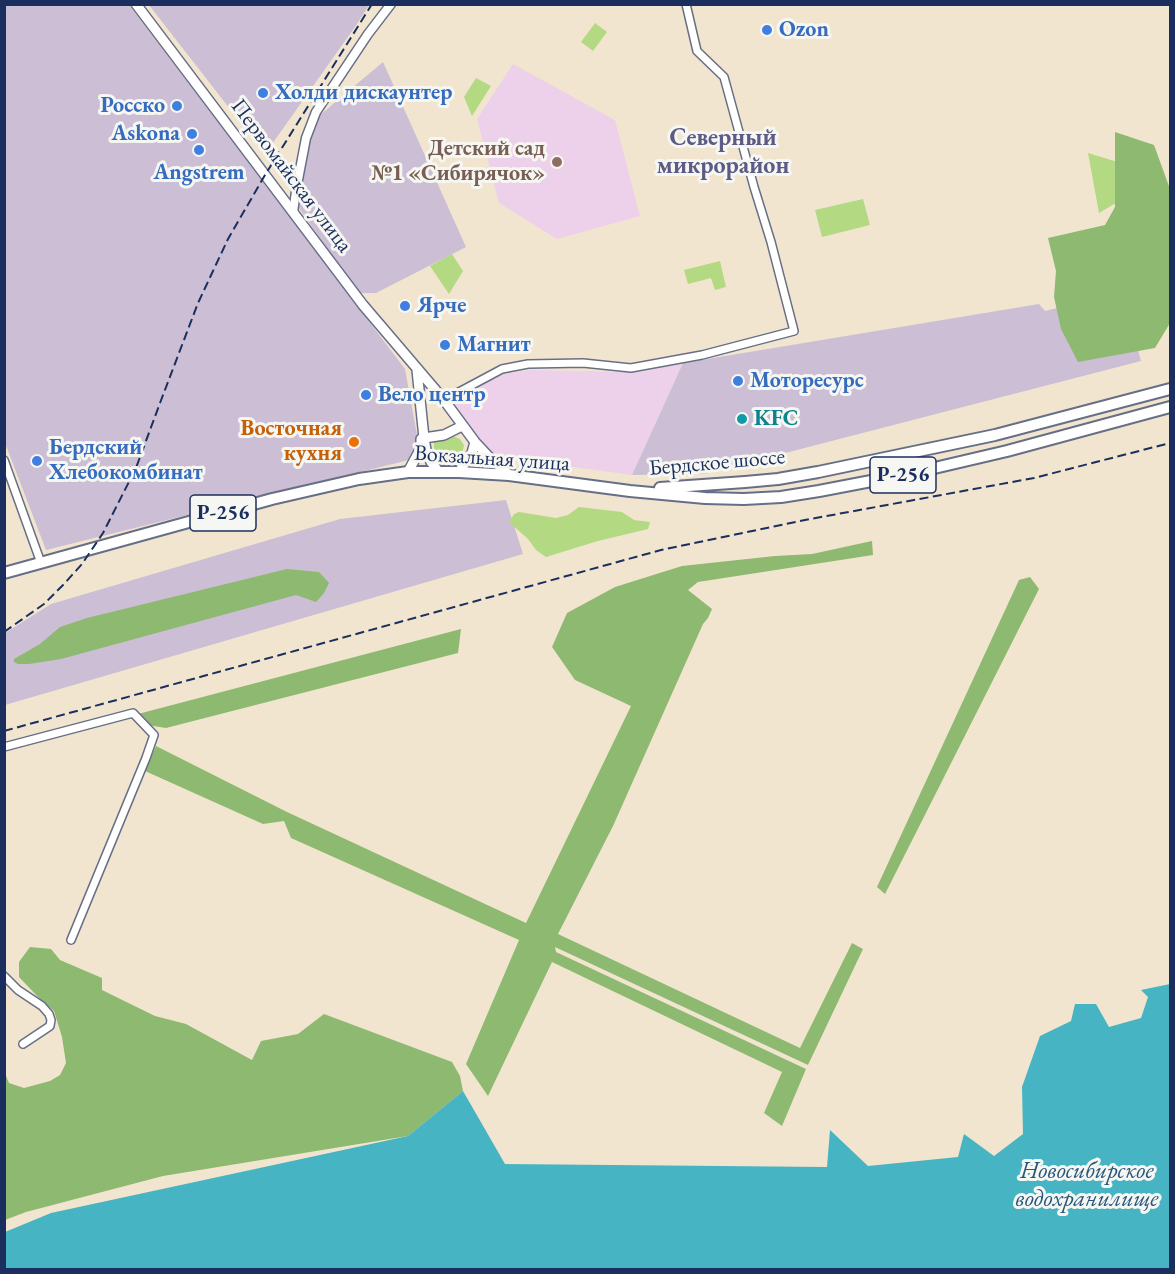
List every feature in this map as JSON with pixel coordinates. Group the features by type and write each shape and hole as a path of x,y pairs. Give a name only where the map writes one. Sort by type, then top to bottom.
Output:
{"highway":[{"name":"Бердское шоссе","path":"630,490 745,483 818,472 995,435 1170,389"},
{"name":"Бердское шоссе","path":"630,490 705,498 782,497 913,473 1007,451 1170,407"},
{"name":"Вокзальная улица","path":"4,573 328,485 408,472 509,475 630,490"}],"main road":[{"name":"Первомайская улица","path":"136,4 363,305 444,400 475,442 509,475"},
{"path":"417,370 424,438 431,462 439,472"},
{"path":"408,472 421,448 422,415"},
{"path":"424,438 444,435 462,426"},
{"path":"459,472 472,453 475,442"}],"street":[{"path":"293,212 306,138 316,112 391,4"},
{"path":"444,400 502,369 528,364 583,363 631,368 702,355 794,331 724,77 697,51 686,4"},
{"path":"4,459 41,563"},
{"path":"4,747 133,713 154,735 71,940"},
{"path":"4,976 18,990 42,1006 51,1020 50,1026 23,1044"}],"shaded area":[{"path":"5,5 129,5 405,369 421,457 46,550 5,443"},
{"path":"149,5 369,5 265,154"},
{"path":"383,62 466,247 376,293 358,293 299,208 307,126"},
{"name":"Детский сад №1 «Сибирячок»","path":"513,64 615,120 640,216 557,239 499,203 477,119"},
{"path":"1123,292 1141,361 704,474 632,475 683,363 1039,304 1045,311"},
{"path":"683,363 632,475 492,456 448,402 504,374 530,370 641,372"},
{"path":"506,500 523,554 5,705 5,633 51,604 340,519"}],"green space":[{"path":"595,23 607,32 593,51 581,42"},
{"path":"476,78 491,86 472,116 464,97"},
{"path":"1115,132 1154,145 1170,189 1170,323 1155,348 1078,362 1061,329 1054,297 1056,271 1048,238 1105,225 1115,207"},
{"path":"1088,153 1124,164 1126,197 1099,213"},
{"path":"863,199 870,225 822,237 815,210"},
{"path":"452,254 463,271 449,294 430,266"},
{"path":"720,261 726,287 715,290 711,278 688,284 684,270"},
{"path":"453,436 460,439 464,445 462,454 450,459 438,455 434,442 439,438"},
{"path":"579,507 622,512 634,520 650,522 648,529 546,557 509,522 514,514 519,512 556,518 568,515"},
{"path":"872,541 873,555 698,582 688,590 712,609 703,624 613,826 558,934 800,1048 852,943 863,949 808,1065 555,947 556,952 806,1069 782,1126 764,1113 782,1072 552,962 488,1096 466,1064 519,940 291,838 284,821 263,824 145,771 156,746 287,812 526,923 631,706 575,680 552,647 567,613 615,587 682,566 812,554"},
{"path":"287,569 319,572 329,583 316,602 296,595 61,659 29,664 14,662 14,659 40,644 60,627 87,618"},
{"path":"1030,577 1039,589 885,894 877,887 1019,580"},
{"path":"461,629 458,653 166,728 141,724 138,714"},
{"path":"30,947 51,949 60,960 102,978 102,990 155,1016 186,1024 252,1060 261,1041 298,1034 324,1014 452,1062 460,1076 463,1091 408,1136 163,1176 26,1212 5,1220 4,1071 9,1083 24,1088 50,1081 60,1075 66,1063 62,1037 54,1011 19,977 19,962"}],"water":[{"name":"Новосибирское водохранилище","path":"1170,984 1170,1269 5,1269 5,1232 51,1213 408,1136 463,1091 505,1164 827,1167 830,1130 868,1166 958,1157 964,1134 994,1156 1023,1134 1022,1087 1040,1036 1071,1021 1075,1004 1096,1004 1109,1027 1141,1018 1148,997 1141,990"}],"railway":[{"path":"4,632 44,604 82,564 103,533 136,468 198,303 228,239 265,175 372,4"},
{"path":"4,731 661,550 805,520 1034,478 1170,443"}],"place":[{"name":"Ozon","path":"767,30"},
{"name":"Холди дискаунтер","path":"263,93"},
{"name":"Росско","path":"177,106"},
{"name":"Askona","path":"192,134"},
{"name":"Angstrem","path":"199,150"},
{"name":"Детский сад №1 «Сибирячок»","path":"557,162"},
{"name":"Ярче","path":"405,306"},
{"name":"Магнит","path":"445,345"},
{"name":"Моторесурс","path":"738,381"},
{"name":"Вело центр","path":"366,395"},
{"name":"KFC","path":"742,419"},
{"name":"Восточная кухня","path":"354,442"},
{"name":"Бердский Хлебокомбинат","path":"37,461"}],"district":[{"name":"Северный микрорайон","path":"723,152"}]}
